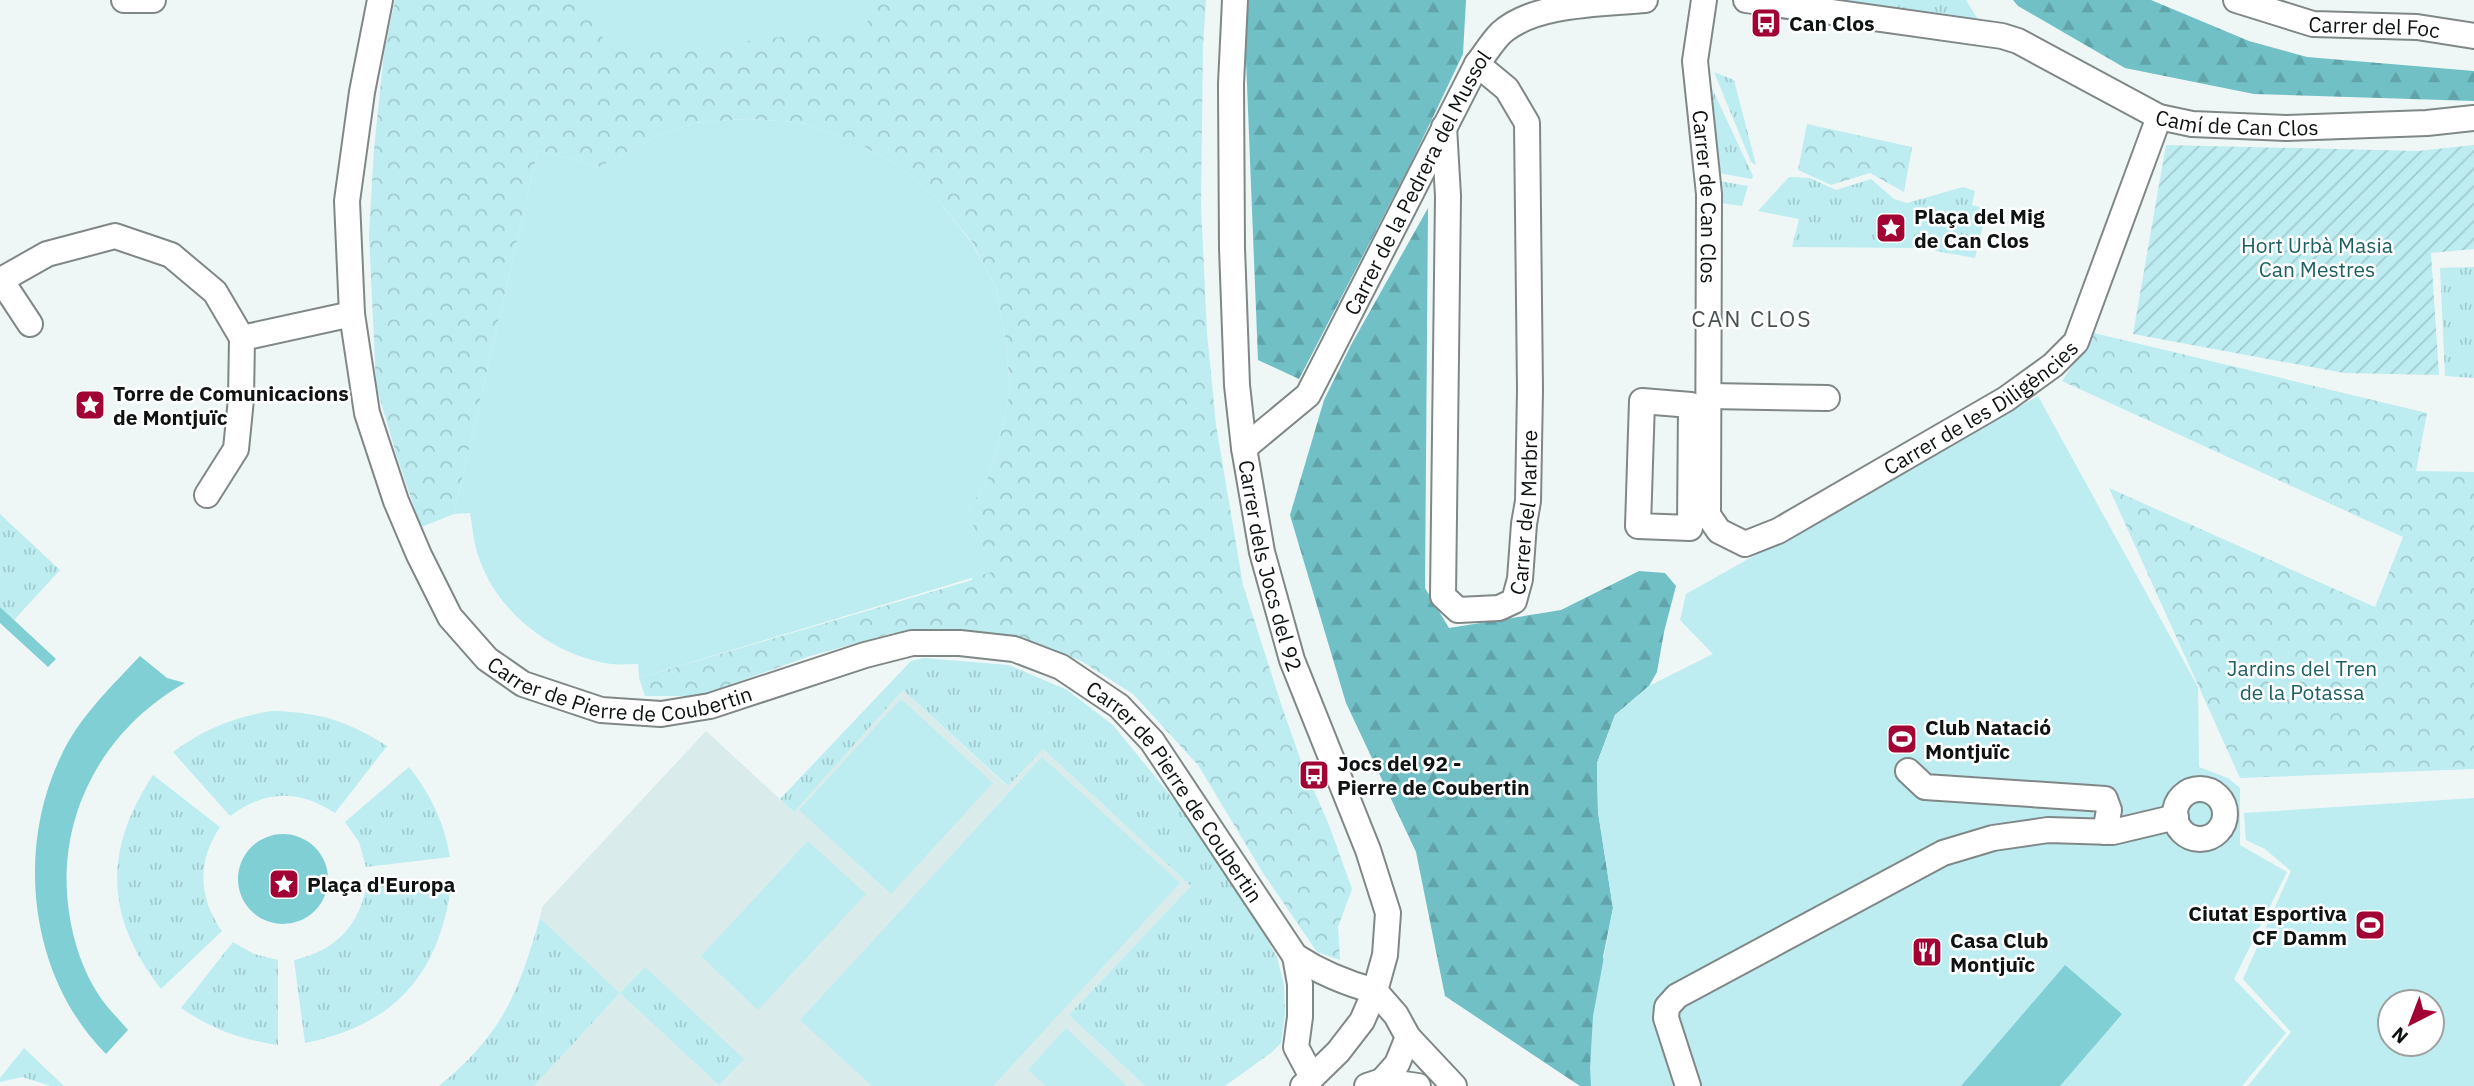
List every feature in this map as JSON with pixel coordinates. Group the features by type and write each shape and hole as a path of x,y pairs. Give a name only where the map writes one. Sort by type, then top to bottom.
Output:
{"street":[{"path":"124,0 153,0"},
{"name":"Carrer de Pierre de Coubertin","path":"380,0 362,92 347,201 352,314 367,413 396,501 419,555 450,617 486,659 523,684 601,710 660,714 710,706 865,655 912,643 960,643 1014,649 1061,667 1119,706 1153,741 1295,956 1319,972 1344,983 1375,991"},
{"name":"Carrer dels Jocs del 92","path":"1235,0 1231,84 1232,248 1237,385 1244,448 1262,552 1292,660 1368,850 1388,913 1385,955 1375,991 1362,1021 1316,1083"},
{"name":"Carrer de la Pedrera del Mussol","path":"1244,448 1308,395 1477,64 1502,32 1538,13 1553,9 1645,0"},
{"name":"Carrer de Can Clos","path":"1704,0 1695,61 1709,194 1709,515 1718,531 1745,544"},
{"name":"Camí de Can Clos","path":"1746,0 2001,36 2018,41 2159,117 2192,124 2286,128 2427,123 2474,118"},
{"name":"Carrer del Foc","path":"2236,0 2313,24 2417,27 2474,36"},
{"name":"Carrer del Marbre","path":"1444,127 1448,195 1443,596 1458,610 1499,608 1514,601 1520,579 1528,501 1530,390 1527,123 1507,89 1477,64"},
{"name":"Carrer de les Diligències","path":"1745,544 1778,531 2006,399 2053,365 2076,342 2159,117"},
{"path":"30,324 1,280 47,254 116,236 171,255 215,292 242,338 241,399 236,449 207,495"},
{"path":"242,338 352,314"},
{"path":"1709,396 1826,398"},
{"path":"1642,401 1691,405 1690,528 1638,526 1642,401"},
{"path":"1908,771 1925,787 2105,799 2109,810 2105,832"},
{"path":"1688,1086 1666,1018 1667,1007 1677,996 1943,853 1993,838 2048,830 2113,832 2176,817"},
{"name":"Carrer de Pierre de Coubertin","path":"1295,956 1300,984 1296,1047 1316,1083"},
{"path":"1300,1017 1315,995 1344,983"},
{"path":"1375,991 1396,1015 1408,1037 1454,1086"},
{"path":"1375,1084 1397,1064 1408,1037"},
{"path":"1375,1084 1418,1086"}],"shaded area":[{"path":"0,607 56,659 48,667 0,623"},
{"path":"140,656 167,678 185,683 156,702 130,725 91,779 78,810 70,843 67,877 71,923 84,967 106,1006 128,1030 106,1054 80,1023 60,989 46,951 38,912 35,872 38,832 47,793 68,742 96,703"},
{"path":"903,690 1007,786 1043,749 1191,886 1069,1015 1145,1086 534,1086 620,993 540,918 542,907 706,731 794,812"},
{"path":"283,834 300,838 315,847 324,862 328,879 324,896 315,911 300,920 283,924 266,920 251,911 242,896 238,879 242,862 251,847 266,838"},
{"path":"2065,965 2122,1014 2060,1086 1961,1086"}],"green space":[{"path":"395,0 1206,0 1201,206 1207,333 1216,425 1243,585 1301,761 1329,825 1352,889 1338,927 1340,960 1317,952 1263,873 1198,765 1133,694 1081,661 1028,640 976,633 893,633 810,656 699,696 645,696 639,678 972,580 967,512 986,482 997,449 1010,392 1006,342 996,288 972,242 937,199 898,165 849,139 798,122 746,119 693,123 659,135 600,167 538,150 454,514 421,527 376,385 369,234 384,53"},
{"path":"593,0 867,0 868,26 634,55 615,47 602,36 595,21"},
{"path":"1249,0 1466,0 1463,54 1411,163 1299,379 1258,360 1245,35"},
{"path":"1843,0 1966,0 1979,21"},
{"path":"2013,0 2151,0 2249,41 2307,57 2474,71 2474,101 2254,94 2125,68 2018,6"},
{"path":"1714,72 1734,80 1756,165 1751,162"},
{"path":"1708,83 1753,176 1752,179 1718,173"},
{"path":"746,119 798,122 849,139 898,165 937,199 972,243 996,288 1006,342 1010,392 997,449 986,482 967,512 995,571 639,678 638,664 611,664 570,652 532,630 515,615 489,581 480,561 470,513 454,514 538,150 600,167 659,135 693,123"},
{"path":"1807,124 1912,147 1904,192 1870,173 1831,185 1798,170"},
{"name":"Hort Urbà Masia Can Mestres","path":"2166,145 2418,151 2474,145 2474,249 2431,253 2439,375 2344,373 2133,334"},
{"path":"1789,177 1810,178 1836,190 1871,179 1894,199 1907,203 1963,187 1975,191 1972,205 1987,209 1975,258 1919,248 1792,247 1799,219 1758,211"},
{"path":"1719,181 1748,186 1742,206 1721,203"},
{"path":"1428,208 1425,588 1449,628 1561,610 1639,571 1665,573 1676,586 1657,672 1649,686 1615,715 1597,763 1598,812 1613,908 1603,957 1647,1086 1580,1086 1445,996 1416,852 1346,703 1290,515 1324,400 1351,345"},
{"path":"2474,267 2474,378 2445,376 2440,268"},
{"name":"Jardins del Tren de la Potassa","path":"2094,333 2427,413 2416,471 2474,472 2474,769 2240,778 2109,488 2375,607 2403,537 2062,381"},
{"name":"Club Natació Montjuïc","path":"2038,396 2198,687 2199,767 2228,778 2240,788 2240,845 2287,872 2234,979 2286,1033 2242,1086 1591,1086 1593,1016 1613,908 1598,812 1597,763 1615,715 1649,686 1713,654 1680,620 1686,594"},
{"path":"0,514 60,570 14,620 0,607"},
{"path":"924,658 1009,665 1067,690 1113,725 1179,806 1250,910 1277,957 1284,985 1285,1014 1281,1043 1272,1052 1225,1086 1145,1086 1069,1015 1191,886 1043,749 1008,786 903,690 794,812 780,799 911,661"},
{"path":"901,699 993,783 891,894 799,810"},
{"path":"272,711 304,713 346,724 387,746 335,813 308,800 282,796 256,801 230,816 173,752 220,725"},
{"path":"1042,757 1180,883 993,1086 872,1086 800,1020"},
{"path":"409,767 436,809 450,857 366,867 359,842 345,822"},
{"path":"153,775 220,827 207,853 203,879 208,906 222,931 161,989 129,936 117,884 125,830"},
{"name":"Ciutat Esportiva CF Damm","path":"2474,798 2474,1086 2248,1086 2291,1032 2243,979 2291,871 2265,849 2246,840 2244,813"},
{"path":"808,841 866,894 758,1010 701,956"},
{"path":"367,882 451,887 445,919 435,946 423,971 406,992 387,1009 364,1024 305,1043 294,960 322,950 344,933 359,911"},
{"path":"540,918 620,993 534,1086 439,1086 479,1048 505,1011 524,970"},
{"path":"233,942 254,954 278,960 278,1045 227,1032 181,1008"},
{"path":"645,967 744,1059 719,1085 620,993"},
{"path":"1066,1028 1127,1086 1046,1086 1028,1070"},
{"path":"24,1048 64,1086 51,1086 22,1077 0,1082 0,1078"}],"place":[{"name":"Can Clos","path":"1766,23"},
{"name":"Plaça del Mig de Can Clos","path":"1891,228"},
{"name":"Torre de Comunicacions de Montjuïc","path":"90,405"},
{"name":"Club Natació Montjuïc","path":"1902,739"},
{"name":"Jocs del 92 - Pierre de Coubertin","path":"1314,775"},
{"name":"Plaça d'Europa","path":"284,884"},
{"name":"Ciutat Esportiva CF Damm","path":"2370,925"},
{"name":"Casa Club Montjuïc","path":"1927,952"}],"district":[{"name":"CAN CLOS","path":"1752,318"}]}
